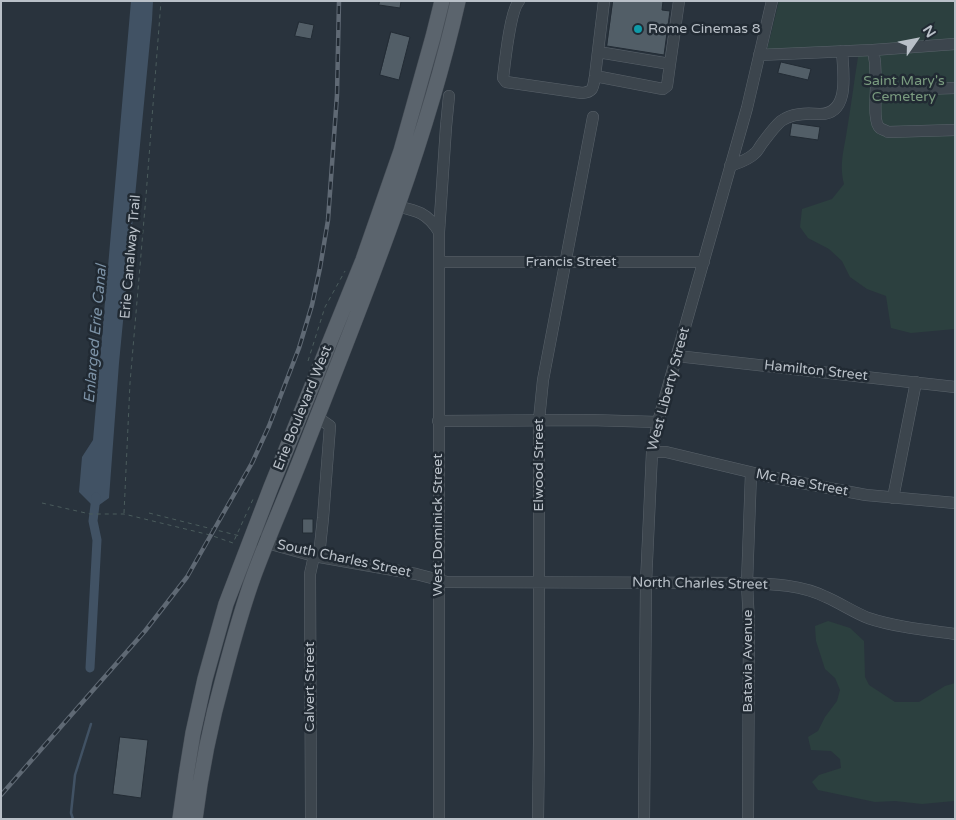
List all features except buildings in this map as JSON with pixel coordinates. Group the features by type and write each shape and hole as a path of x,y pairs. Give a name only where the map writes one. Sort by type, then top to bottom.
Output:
{"main road":[{"name":"Erie Boulevard West","path":"196,819 207,745 235,632 266,543 346,345 390,205 401,151 442,1"},
{"name":"Erie Boulevard West","path":"180,819 193,733 244,537 363,260 390,205 430,108 458,1"}],"street":[{"path":"519,1 512,17 503,78 506,82 582,93 593,89 604,1"},
{"path":"595,76 663,89 667,86 678,1"},
{"name":"West Liberty Street","path":"644,819 646,583 652,452 658,422 747,108 772,1"},
{"path":"759,55 955,44"},
{"path":"873,50 876,117 880,129 888,132 955,130"},
{"path":"730,166 746,160 755,154 781,121 790,116 804,113 826,114 839,104 843,94 842,51"},
{"path":"598,52 670,64"},
{"path":"876,86 892,90 955,88"},
{"name":"West Dominick Street","path":"438,819 438,232 449,96"},
{"name":"Elwood Street","path":"538,819 540,743 539,420 543,380 593,117"},
{"path":"390,205 426,216 434,223 438,232"},
{"name":"Francis Street","path":"439,262 704,262"},
{"name":"Hamilton Street","path":"677,356 955,387"},
{"path":"893,498 916,382"},
{"name":"Calvert Street","path":"311,819 310,574 316,556 323,518 330,426 316,417"},
{"path":"438,421 589,420 658,422"},
{"name":"Mc Rae Street","path":"652,452 666,452 776,478 866,495 955,503"},
{"name":"Batavia Avenue","path":"748,819 749,624 747,583 752,472"},
{"name":"South Charles Street","path":"244,537 316,556 416,574 438,580"},
{"name":"North Charles Street","path":"438,580 447,582 779,584 807,589 826,596 851,610 875,620 955,634"}],"path":[{"name":"Erie Canalway Trail","path":"124,514 130,382 161,1"},
{"path":"308,363 325,307 348,266"},
{"path":"42,503 90,514 124,514 210,535 233,543 244,537 256,490"},
{"path":"149,513 244,537"}],"green space":[{"name":"Saint Mary's Cemetery","path":"779,1 955,1 955,329 911,333 891,328 886,296 867,289 850,277 842,261 829,249 808,238 800,227 802,209 832,199 844,184 843,157 858,57 765,58"},
{"path":"828,621 850,628 864,641 865,677 869,685 895,702 919,702 945,686 955,683 954,801 922,804 895,801 875,802 818,790 812,782 819,775 841,768 840,759 831,751 811,750 808,737 818,731 825,717 837,701 840,690 835,678 825,669 816,641 815,626"}],"water":[{"path":"131,1 153,1 152,20 119,363 109,498 95,508 79,492 82,457 93,440"}],"waterway":[{"name":"Enlarged Erie Canal","path":"90,668 97,540 93,521 96,497"},
{"name":"Enlarged Erie Canal","path":"73,819 71,813 75,775 91,724"}],"railway":[{"path":"1,795 145,631 187,577 252,463 269,426 299,348 312,305 328,220 337,95 339,1"}],"place":[{"name":"Rome Cinemas 8","path":"638,29"}]}
